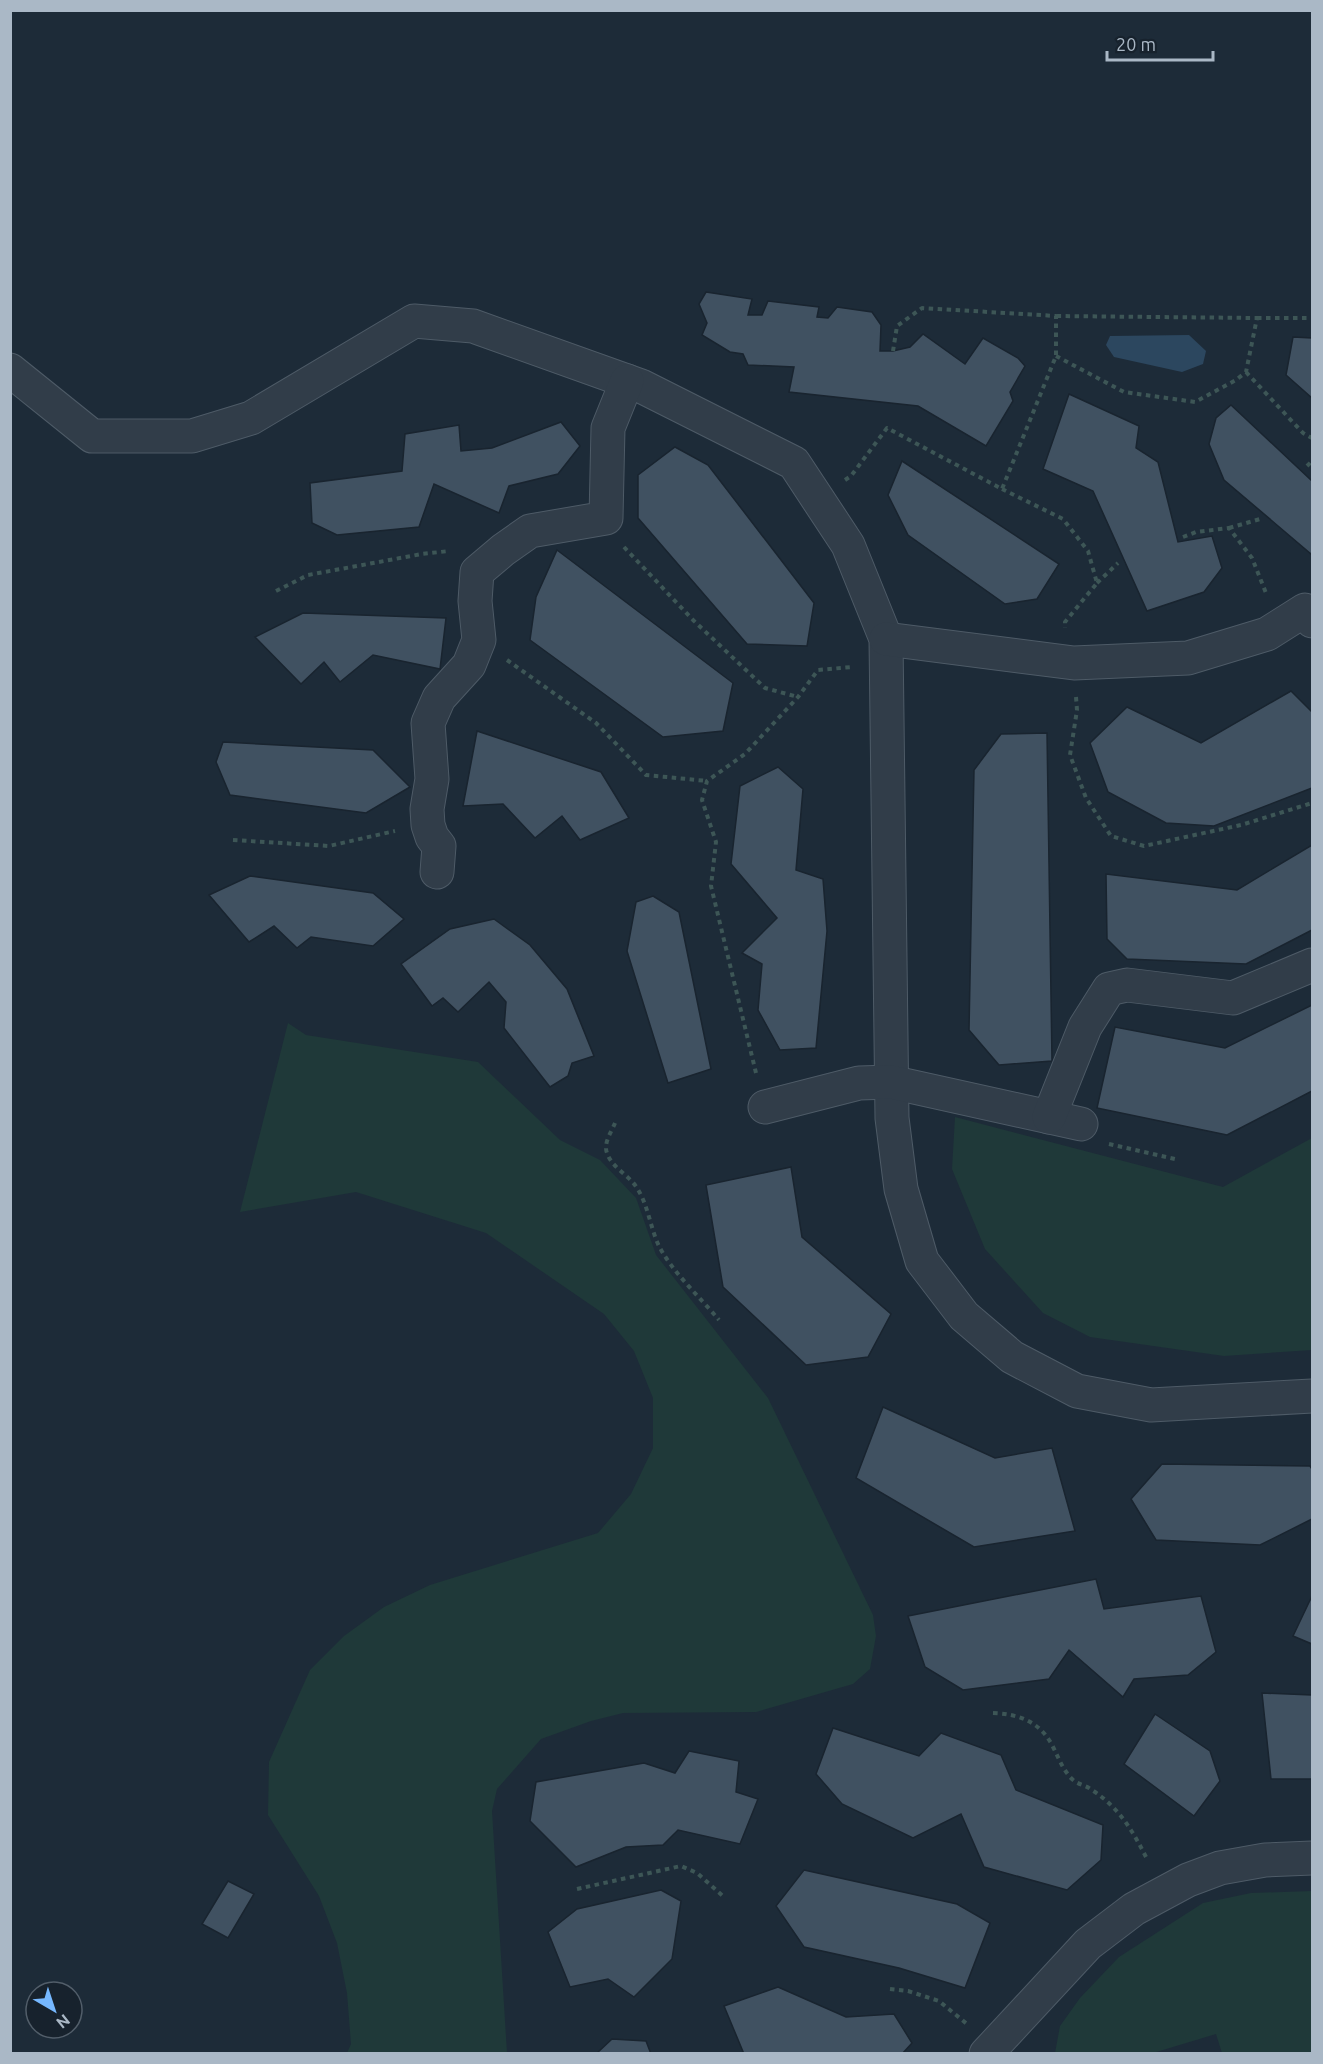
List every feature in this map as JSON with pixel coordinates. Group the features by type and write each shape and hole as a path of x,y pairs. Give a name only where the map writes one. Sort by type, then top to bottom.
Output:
{"street":[{"path":"10,370 92,436 192,436 251,418 414,321 473,326 641,386 794,463 848,545 886,651 892,1118 901,1189 922,1261 964,1316 1012,1357 1077,1391 1151,1405 1312,1396"},
{"path":"437,872 439,846 432,837 428,825 427,809 432,779 428,723 439,698 469,665 479,640 475,601 477,572 530,531 606,518 608,428 627,381"},
{"path":"886,651 1069,663 1188,658 1267,634 1305,610 1312,621"},
{"path":"1048,1117 1085,1027 1109,989 1127,985 1233,998 1312,964"},
{"path":"765,1107 860,1083 891,1082 1082,1124"},
{"path":"980,2040 1088,1944 1134,1909 1188,1880 1220,1868 1266,1860 1312,1857"}],"path":[{"path":"893,351 897,326 922,308 1056,316 1312,318"},
{"path":"1002,489 1056,356 1056,316"},
{"path":"1056,356 1124,392 1195,402 1236,380 1246,372 1257,318"},
{"path":"1246,372 1303,432 1312,438"},
{"path":"817,498 851,476 887,428 1064,519 1088,551 1096,583"},
{"path":"1307,466 1312,462"},
{"path":"606,518 615,537 693,620 765,688 798,697"},
{"path":"1183,537 1196,532 1229,528 1260,519"},
{"path":"1229,528 1252,558 1280,626"},
{"path":"276,591 308,575 455,550"},
{"path":"1118,563 1096,583 1065,622 1077,710 1070,755 1086,798 1111,836 1144,846 1241,825 1312,803"},
{"path":"479,640 596,723 646,775 707,781 746,754 798,697 818,670 886,651"},
{"path":"707,781 702,800 716,842 711,886 765,1107"},
{"path":"233,840 328,846 428,825"},
{"path":"615,1123 606,1144 606,1152 614,1165 635,1185 642,1197 658,1244 668,1260 719,1320"},
{"path":"1082,1124 1085,1138 1175,1160"},
{"path":"993,1713 1030,1720 1041,1730 1051,1743 1065,1771 1075,1782 1092,1789 1120,1813 1132,1830 1151,1867"},
{"path":"577,1889 681,1866 697,1873 725,1898"},
{"path":"890,1989 908,1991 939,2001 980,2040"}],"green space":[{"path":"288,1023 306,1035 478,1062 560,1140 600,1160 636,1198 656,1255 768,1398 873,1615 876,1636 870,1669 853,1684 756,1712 623,1713 591,1721 541,1739 497,1789 492,1811 507,2053 347,2053 351,2044 347,1993 337,1943 319,1896 268,1815 269,1762 310,1670 344,1636 384,1607 430,1585 598,1533 631,1494 653,1448 653,1398 634,1351 604,1314 486,1233 356,1192 240,1212"},
{"path":"955,1117 1223,1187 1312,1138 1312,1350 1224,1356 1090,1337 1043,1313 985,1249 952,1169"},
{"path":"1312,1891 1312,2053 1222,2053 1216,2034 1153,2053 1055,2053 1060,2026 1080,1998 1119,1957 1203,1903 1251,1893"}],"water":[{"path":"1189,335 1206,351 1203,364 1182,372 1114,357 1106,345 1110,336"}],"building":[{"path":"706,292 752,299 748,315 762,315 768,301 819,307 817,317 828,318 837,307 872,312 881,325 880,351 910,347 923,334 965,364 983,338 1018,358 1025,366 1010,392 1013,401 986,446 918,406 789,392 794,367 748,365 743,354 730,352 702,335 707,323 699,304"},
{"path":"1293,337 1312,338 1312,398 1286,375"},
{"path":"1069,394 1139,426 1136,448 1158,462 1178,542 1212,536 1222,568 1204,592 1147,611 1093,491 1043,469"},
{"path":"1231,405 1312,481 1311,554 1224,480 1209,444 1216,418"},
{"path":"561,422 580,446 558,474 509,486 499,513 434,484 419,527 337,535 312,523 310,483 402,471 405,434 459,425 461,451 492,448"},
{"path":"675,447 708,465 814,603 807,646 747,644 638,518 638,475"},
{"path":"902,461 1059,564 1037,599 1005,604 908,535 888,495"},
{"path":"557,550 733,683 723,731 663,737 530,640 536,597"},
{"path":"303,613 446,618 440,669 373,655 340,682 324,662 301,684 255,637"},
{"path":"1291,691 1312,712 1312,788 1214,826 1166,823 1108,792 1090,743 1127,707 1201,743"},
{"path":"477,731 601,772 629,818 580,840 562,816 535,838 503,804 463,806"},
{"path":"1047,733 1052,1061 999,1065 969,1030 974,770 1001,734"},
{"path":"223,742 373,750 410,787 366,813 230,795 216,762"},
{"path":"778,767 803,789 796,870 823,879 827,931 816,1048 780,1050 758,1010 762,964 742,953 777,918 731,864 740,786"},
{"path":"1312,845 1312,930 1246,964 1127,959 1107,939 1106,874 1237,890"},
{"path":"250,876 373,893 404,919 373,946 311,937 297,948 274,926 249,942 209,895"},
{"path":"653,896 679,912 711,1069 668,1083 627,951 636,902"},
{"path":"494,919 530,945 567,989 594,1056 572,1063 568,1076 550,1087 504,1028 506,1002 489,982 458,1012 443,998 432,1006 401,964 450,929"},
{"path":"1312,1005 1312,1091 1227,1135 1097,1108 1115,1027 1225,1048"},
{"path":"791,1167 802,1237 891,1314 868,1357 806,1365 723,1287 706,1185"},
{"path":"883,1407 995,1458 1052,1448 1075,1531 974,1547 856,1478"},
{"path":"1162,1464 1310,1466 1312,1469 1312,1519 1260,1545 1156,1540 1131,1499"},
{"path":"1096,1579 1104,1609 1201,1596 1216,1652 1188,1675 1134,1679 1123,1697 1069,1650 1049,1679 963,1690 925,1667 908,1616"},
{"path":"1312,1596 1312,1644 1293,1636"},
{"path":"1262,1693 1312,1695 1312,1779 1271,1779"},
{"path":"1155,1714 1210,1751 1220,1781 1194,1816 1124,1764"},
{"path":"833,1728 919,1756 941,1733 1001,1755 1016,1790 1103,1825 1101,1860 1067,1890 984,1867 961,1814 913,1838 842,1804 816,1774"},
{"path":"689,1751 739,1761 736,1792 758,1799 740,1844 678,1830 663,1845 626,1847 576,1867 530,1821 536,1782 644,1763 675,1773"},
{"path":"804,1870 957,1904 990,1923 965,1988 899,1968 804,1947 776,1906"},
{"path":"228,1881 254,1894 228,1938 202,1924"},
{"path":"661,1890 681,1901 672,1959 634,1997 608,1979 570,1987 548,1932 577,1909"},
{"path":"778,1987 846,2017 894,2014 912,2043 902,2054 744,2054 724,2006"},
{"path":"612,2039 646,2041 651,2054 596,2054"}]}
